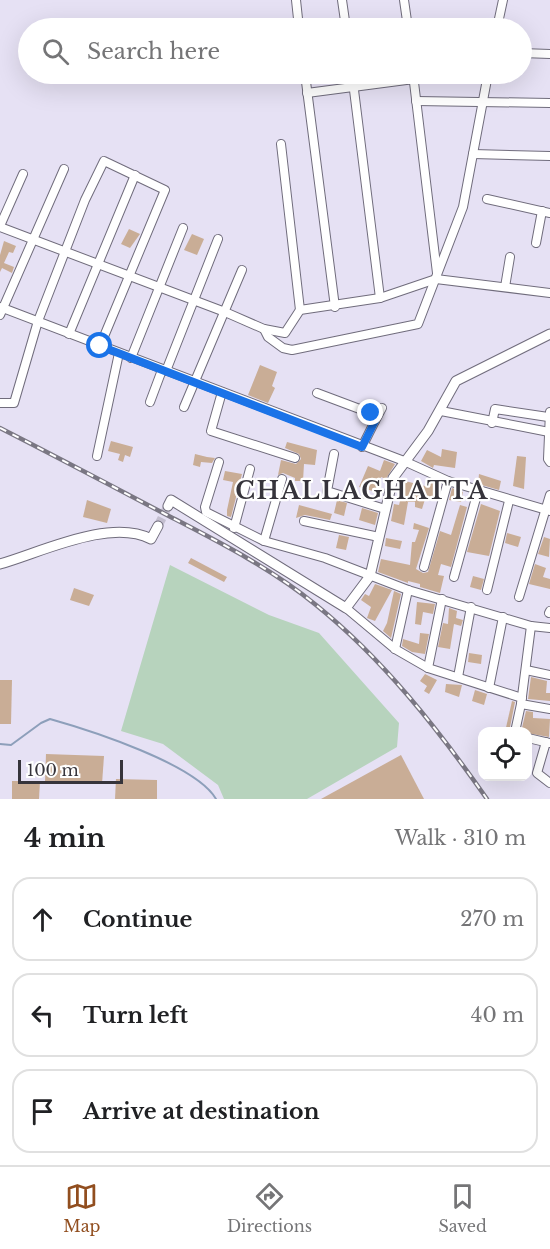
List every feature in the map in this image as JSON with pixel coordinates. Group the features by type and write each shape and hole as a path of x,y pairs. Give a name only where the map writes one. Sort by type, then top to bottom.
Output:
{"street":[{"path":"296,0 298,18"},
{"path":"342,0 345,18"},
{"path":"404,0 407,18"},
{"path":"498,18 503,0"},
{"path":"532,53 550,54"},
{"path":"306,84 335,307"},
{"path":"353,84 380,298"},
{"path":"307,93 369,84"},
{"path":"414,84 436,277"},
{"path":"264,329 268,337 292,350 418,324 463,207 486,84"},
{"path":"416,101 550,103"},
{"path":"280,344 300,310 281,144"},
{"path":"473,154 550,156"},
{"path":"0,403 14,403 38,321 102,163 106,161 165,190 100,346"},
{"path":"64,169 1,310 38,321 362,447 404,461 448,481 548,511"},
{"path":"23,174 0,226 264,329 285,333"},
{"path":"69,334 135,175"},
{"path":"487,200 546,212 536,243"},
{"path":"131,358 183,228"},
{"path":"150,402 219,239"},
{"path":"505,287 510,257"},
{"path":"184,407 242,270"},
{"path":"300,310 335,307 380,298 436,277 550,293"},
{"path":"346,609 370,576 390,484 441,411 451,388 460,378 550,334"},
{"path":"97,456 119,353"},
{"path":"222,392 211,431 295,458"},
{"path":"317,393 371,413 375,421"},
{"path":"362,447 382,408"},
{"path":"492,423 495,409 549,414 550,462"},
{"path":"441,411 492,423 549,430"},
{"path":"334,454 327,491 385,509"},
{"path":"219,462 205,507 206,512 234,528 264,541 325,558 408,590 531,626 550,628"},
{"path":"234,528 250,469"},
{"path":"264,541 282,479"},
{"path":"424,567 448,481"},
{"path":"454,577 478,491"},
{"path":"519,597 548,511 550,495"},
{"path":"168,506 171,500 346,609 395,649 428,668 550,709"},
{"path":"487,590 509,501"},
{"path":"304,521 379,537"},
{"path":"0,564 104,533 129,532 151,539 158,526"},
{"path":"395,649 408,590"},
{"path":"428,668 442,599"},
{"path":"458,677 471,607"},
{"path":"489,688 503,618"},
{"path":"516,727 531,626"},
{"path":"526,670 550,675"},
{"path":"532,739 548,743 537,773 550,783"}],"green space":[{"path":"170,565 269,615 319,633 399,723 397,747 307,799 224,799 218,785 163,744 121,731"}],"building":[{"path":"129,229 140,234 130,248 121,244"},
{"path":"192,234 204,239 197,255 184,250"},
{"path":"4,241 16,246 13,253 9,252 4,263 14,267 12,273 2,268 0,272 0,255"},
{"path":"260,365 277,372 272,386 275,388 268,403 248,395"},
{"path":"111,441 133,447 130,457 125,455 123,462 118,460 120,454 108,451"},
{"path":"287,442 317,450 315,465 304,464 303,481 295,481 295,478 283,473 278,475 281,460 296,464 301,459 299,454 285,448"},
{"path":"442,449 457,452 455,468 434,465 433,468 421,461 427,450 441,457"},
{"path":"195,454 215,458 212,463 201,462 200,467 193,465"},
{"path":"517,456 526,457 524,489 513,486"},
{"path":"384,460 395,464 386,479 381,477 376,492 359,487 368,466 380,471"},
{"path":"225,471 242,474 231,517 227,516 227,510 233,482 223,480"},
{"path":"479,474 501,481 499,490 478,484"},
{"path":"405,481 429,487 430,482 441,484 437,498 426,496 422,509 415,507 415,502 408,502 404,525 391,521 394,504 399,505"},
{"path":"452,488 463,492 461,502 449,500"},
{"path":"87,500 111,509 107,523 83,517"},
{"path":"337,500 347,503 344,516 334,513"},
{"path":"481,504 500,511 489,556 467,552"},
{"path":"299,505 332,514 330,520 305,515 296,518"},
{"path":"460,505 467,507 451,567 441,564 438,575 444,576 440,593 420,587 420,584 408,581 408,583 378,572 381,559 410,565 412,542 415,542 419,530 413,529 414,523 429,528 416,569 423,573 428,572 440,531 451,535"},
{"path":"362,508 378,513 375,525 359,520"},
{"path":"507,533 521,537 518,547 505,543"},
{"path":"339,535 349,537 346,550 336,548"},
{"path":"544,537 550,539 549,557 538,554"},
{"path":"386,538 402,541 400,549 385,546"},
{"path":"191,558 227,577 224,582 188,563"},
{"path":"535,564 546,568 543,577 550,579 550,589 529,584"},
{"path":"473,576 484,579 481,590 470,587"},
{"path":"375,584 392,590 375,621 367,618 371,607 361,600 365,594 369,596"},
{"path":"74,588 94,595 89,606 70,600"},
{"path":"394,591 401,594 391,638 383,631"},
{"path":"417,602 435,604 433,614 423,612 421,625 415,624"},
{"path":"449,608 457,611 456,618 463,620 461,626 454,624 450,649 438,647 443,623 448,624"},
{"path":"420,633 429,634 425,654 412,652 402,646 403,639 419,644"},
{"path":"469,653 482,655 481,664 468,662"},
{"path":"425,674 437,680 429,694 424,691 427,686 420,681"},
{"path":"531,677 547,681 546,693 550,693 550,701 528,699"},
{"path":"0,680 12,680 11,724 0,724"},
{"path":"446,684 462,685 459,697 445,692"},
{"path":"475,690 487,694 484,705 472,701"},
{"path":"512,701 515,702 510,727 506,727"},
{"path":"526,711 533,712 533,718 550,719 549,737 532,734 532,727 522,727"},
{"path":"46,754 104,756 102,784 45,782"},
{"path":"401,755 424,799 321,799"},
{"path":"116,779 157,780 157,799 115,799"},
{"path":"12,781 40,781 39,799 12,799"}],"waterway":[{"path":"0,744 11,745 50,719 90,731 165,761 205,786 216,799"}],"tunnel":[{"path":"158,526 168,506"}],"railway":[{"path":"0,428 224,545 299,592 341,626 387,672 429,721 487,799"}],"district":[{"name":"CHALLAGHATTA","path":"362,490"}],"route":[{"path":"100,346 362,447 375,421 371,413"}]}
